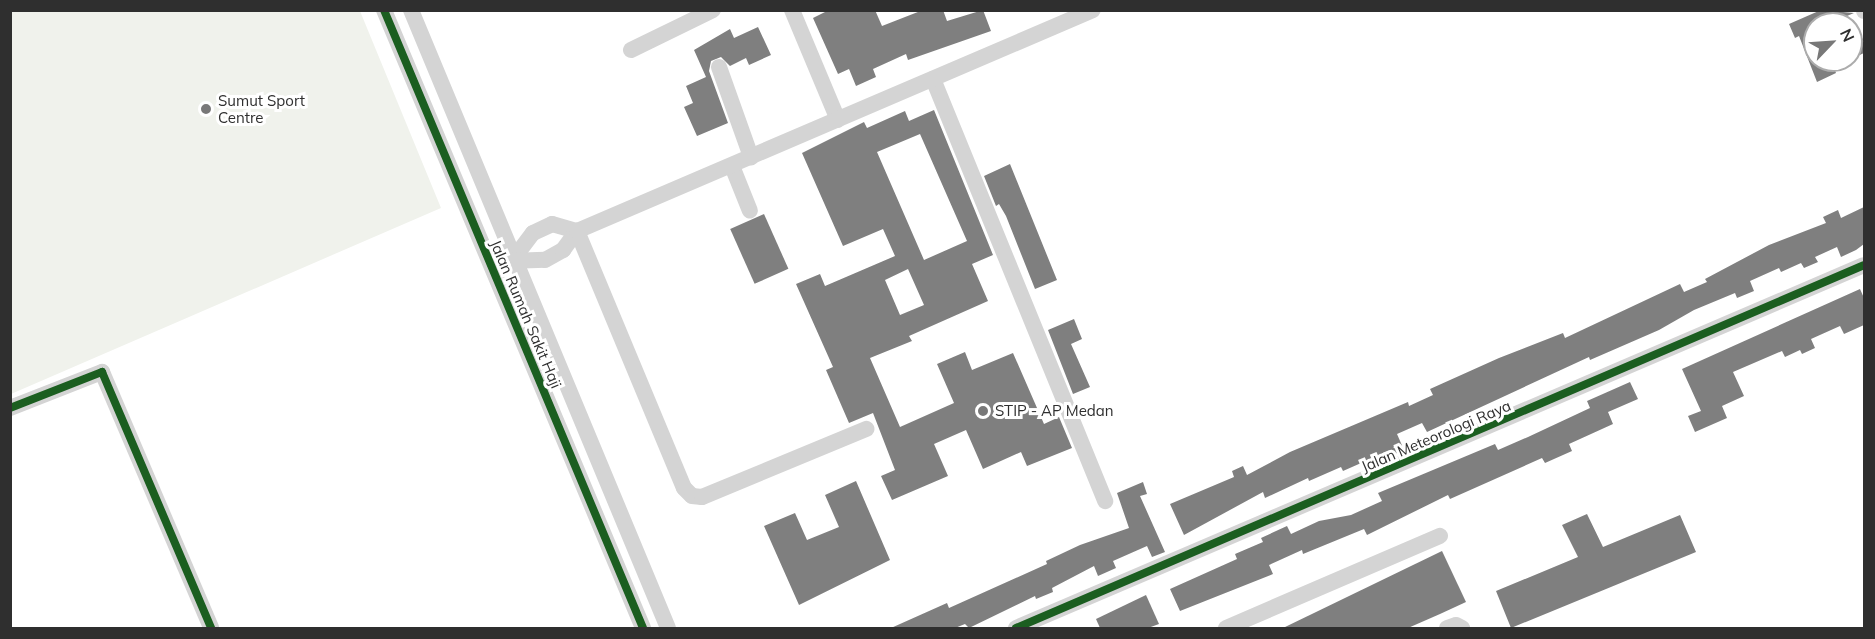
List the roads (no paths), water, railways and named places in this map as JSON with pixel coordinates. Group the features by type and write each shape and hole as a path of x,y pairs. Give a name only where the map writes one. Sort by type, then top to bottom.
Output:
{"street":[{"name":"Jalan Rumah Sakit Haji","path":"384,10 643,628"},
{"name":"Jalan Rumah Sakit Haji","path":"411,10 668,628"},
{"path":"631,50 714,10"},
{"path":"792,10 838,120"},
{"path":"492,267 513,258 545,260 564,250 577,231 1093,10"},
{"path":"719,67 751,157"},
{"path":"933,79 1105,501"},
{"path":"732,166 750,211"},
{"path":"513,258 533,232 552,224 577,231"},
{"path":"577,231 684,488 692,496 702,497 866,429"},
{"name":"Jalan Meteorologi Raya","path":"1016,628 1864,265"},
{"path":"10,408 101,371 212,628"},
{"path":"1227,628 1440,536"},
{"path":"1447,628 1456,625 1462,628"}],"place":[{"name":"Sumut Sport Centre","path":"206,109"},
{"name":"STIP - AP Medan","path":"983,411"}]}
